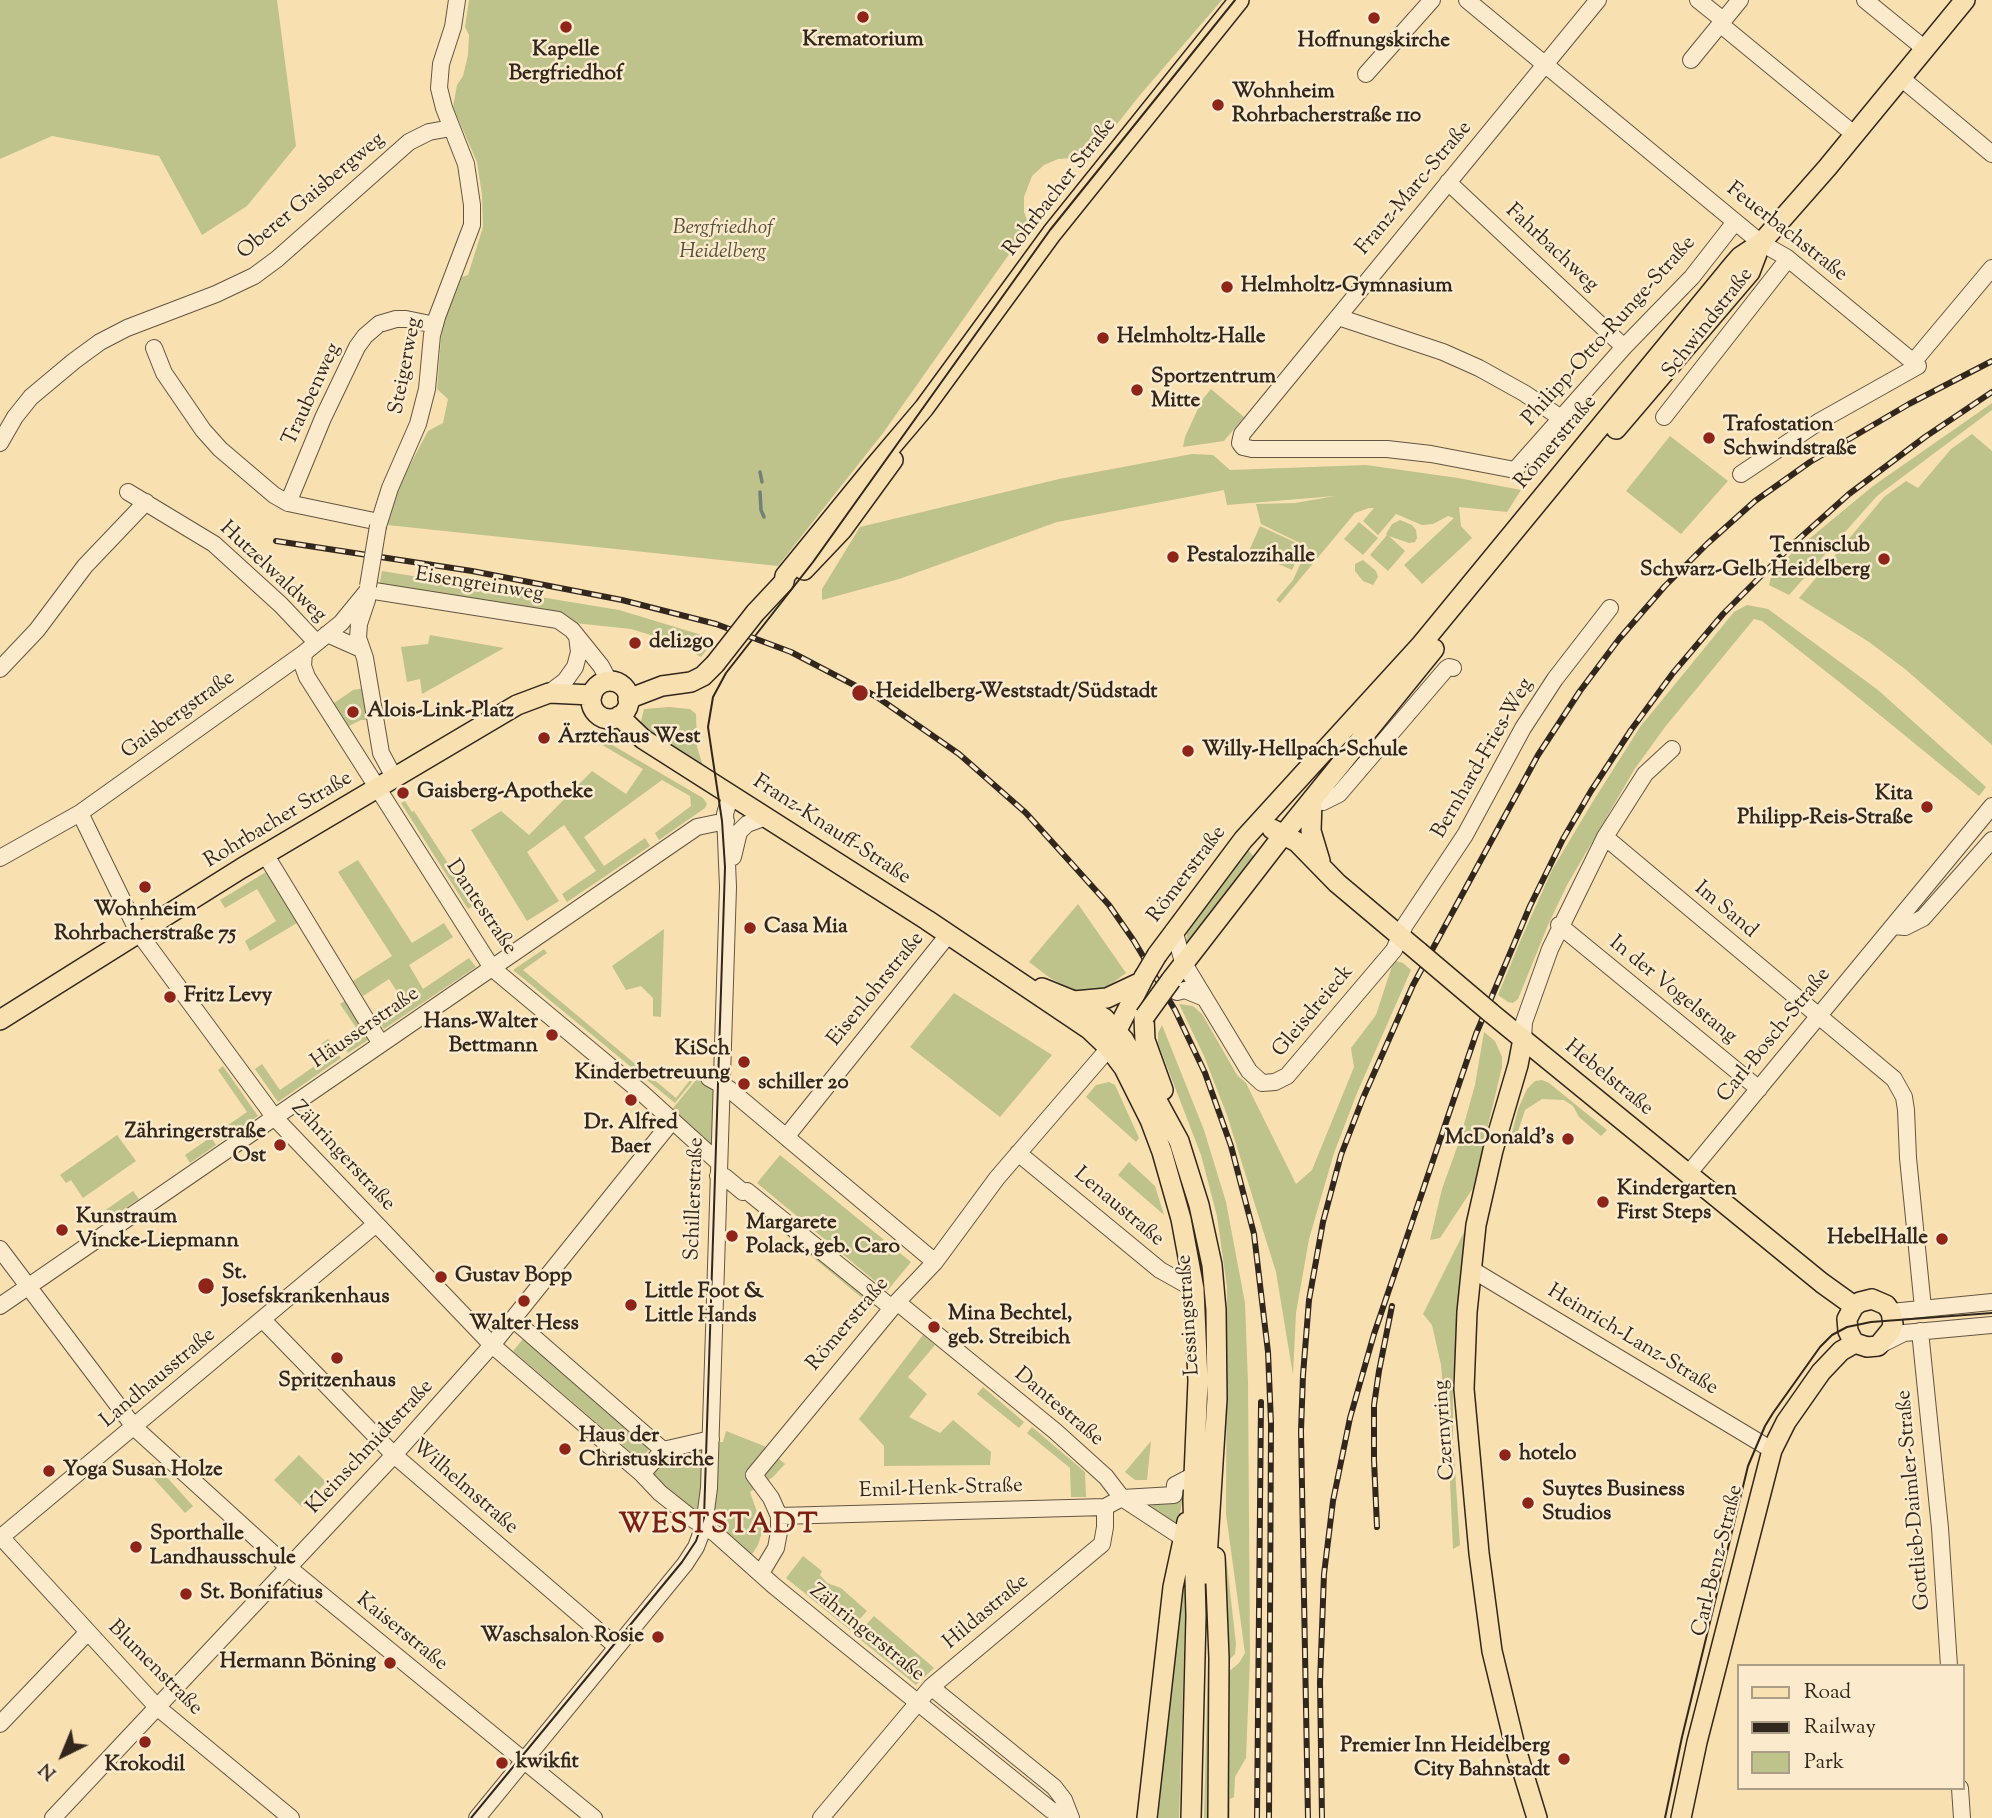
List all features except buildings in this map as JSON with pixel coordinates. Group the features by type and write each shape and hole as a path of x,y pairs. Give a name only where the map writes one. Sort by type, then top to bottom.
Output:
{"main road":[{"name":"Rohrbacher Straße","path":"0,1020 265,854 517,705 549,693 592,695 592,705 599,715 610,718 619,695 644,682 662,686 691,682 703,676 784,582 785,576 925,408 1052,233 1239,0"},
{"name":"Römerstraße","path":"1116,1039 1132,991 1174,930 1254,827 1420,646 1733,265 1761,243 1855,135 1965,0"},
{"name":"Römerstraße","path":"1116,1039 1144,1017 1169,989 1183,962 1546,510 1750,272 1761,243"},
{"path":"592,695 600,684 619,695"},
{"name":"Franz-Knauff-Straße","path":"619,695 643,739 948,934 1089,1029 1116,1039"},
{"name":"Hebelstraße","path":"1280,798 1279,820 1288,851 1309,870 1337,883"},
{"path":"1312,801 1311,831 1322,867"},
{"name":"Hebelstraße","path":"1254,827 1271,829 1297,842 1337,883 1491,1013 1822,1283 1854,1306"},
{"name":"Franz-Knauff-Straße","path":"1021,982 1032,983 1074,1001 1104,1018 1116,1039"},
{"path":"1074,1001 1093,1001 1132,991"},
{"path":"1144,1017 1145,1040 1179,1141"},
{"name":"Lessingstraße","path":"1116,1039 1179,1141 1208,1242 1216,1299 1217,1399 1209,1529 1205,1576 1196,1616"},
{"name":"Lessingstraße","path":"1116,1039 1129,1079 1150,1120 1162,1152 1181,1219 1194,1289 1198,1381 1193,1500 1196,1616 1191,1818"},
{"name":"Czernyring","path":"1523,1039 1482,1196 1471,1269 1464,1389 1484,1600 1492,1651 1508,1719 1537,1818"},
{"path":"1194,1289 1216,1299"},
{"path":"1872,1299 1879,1301 1891,1312 1893,1327 1878,1346 1867,1347 1855,1343 1847,1328 1848,1316 1854,1306 1872,1299"},
{"name":"Carl-Benz-Straße","path":"1681,1818 1700,1729 1772,1450 1786,1422 1821,1372 1841,1351 1855,1343"},
{"path":"1146,1815 1173,1587 1182,1538 1193,1500"},
{"path":"1209,1529 1216,1564 1219,1658 1218,1818"}],"street":[{"name":"Steigerweg","path":"386,784 358,638 359,625 379,524 390,488 418,424 427,388 435,325 472,225 469,178 441,99 439,75 453,27 457,0"},
{"path":"1366,74 1432,0"},
{"name":"Feuerbachstraße","path":"1467,0 1761,243 1788,258 1914,361"},
{"name":"Franz-Marc-Straße","path":"1515,470 1432,454 1387,449 1252,449 1243,447 1239,439 1598,0"},
{"path":"1698,0 1855,135"},
{"path":"1691,60 1740,0"},
{"path":"1865,0 1925,49"},
{"path":"1901,78 1992,154"},
{"name":"Oberer Gaisbergweg","path":"0,443 31,397 92,348 127,328 216,294 254,276 277,259 409,142 429,132 451,128"},
{"name":"Fahrbachweg","path":"1448,182 1624,347"},
{"name":"Philipp-Otto-Runge-Straße","path":"1515,470 1624,347 1692,277 1735,222"},
{"name":"Schwindstraße","path":"1664,417 1788,258"},
{"path":"1741,474 1820,421 1919,366 1914,361 1992,268"},
{"path":"1338,317 1443,352 1479,368 1561,418"},
{"name":"Traubenweg","path":"288,503 323,418 357,347 365,336 379,324 396,319 435,325"},
{"path":"154,348 164,373 203,430 220,449 274,495 288,503 379,524"},
{"name":"Hutzelwaldweg","path":"128,492 214,544 291,615 316,643"},
{"path":"0,669 31,637 85,566 146,502"},
{"name":"Gaisbergstraße","path":"0,858 79,813 316,643 348,616 368,588"},
{"name":"Eisengreinweg","path":"368,588 558,620 577,636 601,666 619,695"},
{"name":"Bernhard-Fries-Weg","path":"1399,936 1465,835 1523,728 1610,608"},
{"path":"549,693 565,681 575,667 579,652 577,636"},
{"path":"316,643 362,649"},
{"name":"Dantestraße","path":"316,643 303,666 307,677 386,784 492,968 672,1121 725,1177 743,1192 747,1191 1055,1431 1106,1477 1122,1498"},
{"path":"1312,801 1323,802 1339,794 1446,669 1453,668"},
{"path":"1523,1039 1524,1022 1559,925 1605,837 1645,774 1672,749"},
{"name":"Schillerstraße","path":"706,1534 718,1169 715,1081 728,873 725,814 731,794"},
{"name":"Schillerstraße","path":"728,873 739,832 731,794"},
{"name":"Carl-Bosch-Straße","path":"1689,1173 1992,806"},
{"name":"Zähringerstraße","path":"79,813 138,932 275,1118 492,1345 642,1474 706,1534 761,1573 1051,1810 1071,1818"},
{"path":"739,832 747,824 766,817"},
{"name":"Häusserstraße","path":"0,1306 697,827 726,821"},
{"name":"Im Sand","path":"1605,837 1818,1017"},
{"path":"1893,926 1905,927 1923,918 1992,840"},
{"path":"265,854 381,1044"},
{"name":"In der Vogelstang","path":"1559,925 1759,1089"},
{"name":"Gleisdreieck","path":"1174,930 1183,962 1202,997 1249,1071 1262,1083 1275,1082 1287,1076 1384,963 1394,950 1399,936"},
{"name":"Eisenlohrstraße","path":"786,1137 948,934"},
{"path":"1169,989 1185,990 1202,997"},
{"path":"1818,1017 1894,1079 1904,1097 1923,1308"},
{"name":"Römerstraße","path":"779,1516 771,1498 754,1475 895,1305 935,1262 1018,1153 1116,1039"},
{"path":"715,1081 935,1262"},
{"name":"Kleinschmidtstraße","path":"53,1818 394,1455 492,1345 672,1121"},
{"name":"Lenaustraße","path":"1018,1153 1160,1270 1194,1289"},
{"name":"Landhausstraße","path":"0,1537 135,1428 376,1224"},
{"name":"Kaiserstraße","path":"0,1249 135,1428 289,1568 594,1818"},
{"name":"Heinrich-Lanz-Straße","path":"1471,1269 1772,1450"},
{"path":"1891,1312 1992,1303"},
{"name":"Wilhelmstraße","path":"263,1320 409,1469 617,1647"},
{"path":"514,1320 663,1450"},
{"path":"1878,1346 1904,1333 1992,1325"},
{"name":"Gottlieb-Daimler-Straße","path":"1920,1331 1940,1528 1949,1664"},
{"path":"642,1474 663,1450 711,1439"},
{"path":"1105,1507 1122,1498 1174,1495 1175,1485 1194,1475"},
{"path":"1122,1498 1182,1538"},
{"name":"Emil-Henk-Straße","path":"779,1516 1105,1507"},
{"name":"Hildastraße","path":"821,1818 916,1701 1102,1544 1105,1507"},
{"path":"761,1573 776,1548 779,1516"},
{"path":"477,1818 685,1564 706,1534"},
{"name":"Blumenstraße","path":"0,1537 158,1707 291,1818"},
{"path":"0,1724 88,1632"},
{"name":"Zähringerstraße","path":"931,1687 1054,1787 1064,1800 1071,1818"},
{"path":"1960,1790 1962,1818"}],"green space":[{"path":"0,0 277,0 296,146 247,206 202,235 159,156 52,136 0,159"},
{"name":"Bergfriedhof Heidelberg","path":"469,0 1222,0 1140,95 1087,162 1073,158 1058,159 1044,165 1032,176 1024,197 1024,212 1029,226 883,433 778,566 387,525 401,482 428,431 443,423 448,399 437,389 442,327 462,277 468,275 483,227 477,162 453,107 457,85 463,76 468,55 469,35 465,27"},
{"path":"1211,389 1244,417 1224,441 1183,447 1202,400"},
{"path":"1992,403 1992,410 1877,496 1789,595 1769,585 1772,573 1792,553 1873,486"},
{"path":"1972,434 1992,451 1992,745 1905,669 1869,642 1799,598 1884,497 1906,481 1918,488 1951,449"},
{"path":"1670,436 1728,481 1681,534 1626,491"},
{"path":"1192,454 1213,455 1230,470 1366,465 1521,490 1507,512 1459,507 1461,526 1472,538 1422,584 1404,565 1454,518 1448,516 1433,524 1422,525 1396,514 1378,535 1363,521 1374,508 1369,508 1355,513 1280,603 1276,600 1293,580 1308,547 1261,524 1256,504 1295,503 1335,496 1227,505 1224,490 1057,522 899,579 822,600 822,589 860,527 1059,479"},
{"path":"1400,520 1412,525 1417,538 1415,542 1409,543 1389,536 1405,551 1388,571 1370,555 1387,535 1392,524"},
{"path":"1359,522 1378,538 1363,555 1344,539"},
{"path":"1260,526 1303,546 1292,570 1249,551"},
{"path":"1363,560 1376,571 1378,577 1373,585 1363,581 1355,571 1355,564"},
{"path":"382,571 619,610 715,639 701,657 677,643 631,629 556,621 378,591"},
{"path":"1747,605 1768,609 1878,690 1986,787 1979,796 1762,621 1754,619 1665,727 1634,770 1567,885 1518,999 1513,1003 1508,1002 1498,995 1522,937 1552,870 1592,803 1640,727 1734,612"},
{"path":"430,635 504,648 422,694 420,679 407,682 401,647 428,644"},
{"path":"364,688 370,720 361,720 349,726 334,703 353,690"},
{"path":"644,709 690,709 696,714 697,747 703,766 640,725"},
{"path":"602,739 703,798 707,804 659,840 655,833 691,806 690,796 662,780 584,837 604,866 645,838 650,846 567,902 562,894 596,871 564,825 527,852 559,901 527,921 471,830 501,811 529,835 592,771 626,794 643,769 599,743"},
{"path":"405,801 475,905 468,909 401,803"},
{"path":"1247,849 1256,859 1185,946 1187,933"},
{"path":"358,860 412,943 444,923 453,937 409,965 423,989 469,958 476,967 384,1029 379,1021 405,1004 389,979 363,996 353,981 392,956 338,872"},
{"path":"266,872 297,923 250,951 245,941 276,921 257,889 225,908 220,900"},
{"path":"1078,904 1126,973 1103,990 1077,993 1029,962"},
{"path":"664,929 661,1017 653,1016 653,998 641,986 626,990 612,966"},
{"path":"544,949 547,953 523,970 676,1098 690,1080 692,1082 675,1103 513,970"},
{"path":"1396,961 1411,970 1334,1153 1309,1239 1296,1313 1293,1375 1276,1272 1227,1115 1204,1056 1179,1004 1193,1006 1202,1014 1237,1075 1246,1083 1296,1184 1312,1170 1354,1067 1351,1048 1376,1015"},
{"path":"954,993 1052,1055 1000,1117 910,1047"},
{"path":"346,1000 371,1038 348,1053 342,1044 359,1032 340,1004"},
{"path":"1162,1025 1204,1130 1226,1202 1245,1303 1250,1659 1246,1758 1235,1777 1234,1797 1230,1799 1230,1818 1226,1818 1227,1673 1239,1663 1245,1653 1226,1514 1227,1287 1217,1216 1201,1155 1158,1043 1158,1033"},
{"path":"1484,1032 1495,1041 1502,1057 1502,1067 1473,1188 1440,1238 1430,1240 1442,1189 1475,1085"},
{"path":"328,1039 341,1058 278,1102 255,1069 262,1064 280,1090 329,1056 321,1044"},
{"path":"223,1066 258,1116 224,1140 218,1132 247,1112 218,1070"},
{"path":"701,1074 716,1082 714,1156 669,1113"},
{"path":"1542,1080 1607,1130 1601,1136 1564,1100 1542,1099 1525,1110 1514,1144 1509,1145 1518,1109 1527,1089 1535,1081"},
{"path":"1109,1082 1115,1085 1139,1138 1136,1142 1086,1097 1096,1085"},
{"path":"117,1135 136,1161 83,1198 71,1180 66,1183 60,1175"},
{"path":"211,1137 216,1145 190,1163 185,1155"},
{"path":"780,1155 911,1262 887,1291 757,1183"},
{"path":"1129,1162 1155,1186 1164,1215 1118,1175"},
{"path":"133,1191 139,1199 110,1219 104,1211"},
{"path":"750,1197 878,1302 873,1307 746,1202"},
{"path":"1468,1224 1453,1379 1453,1441 1460,1545 1453,1549 1441,1365 1432,1325 1423,1314"},
{"path":"923,1335 935,1345 908,1377 927,1394 909,1417 940,1433 953,1420 991,1452 990,1465 884,1466 884,1446 859,1419"},
{"path":"523,1339 650,1448 640,1460 513,1351"},
{"path":"983,1387 1024,1422 1019,1428 977,1394"},
{"path":"1032,1427 1085,1472 1086,1497 1071,1497 1070,1468 1027,1433"},
{"path":"726,1431 764,1446 785,1464 773,1477 750,1492 763,1529 751,1556 725,1532 725,1521 719,1513 699,1508 694,1514 648,1472 665,1453 700,1443 723,1442"},
{"path":"1151,1441 1147,1480 1135,1480 1125,1472"},
{"path":"299,1455 326,1482 302,1507 274,1480"},
{"path":"153,1462 193,1506 185,1513 145,1469"},
{"path":"1175,1496 1183,1497 1177,1529 1143,1509"},
{"path":"803,1556 822,1571 820,1575 827,1583 841,1588 867,1611 850,1630 786,1578"},
{"path":"1226,1556 1236,1644 1235,1654 1227,1662"},
{"path":"1182,1558 1186,1560 1186,1587 1179,1818 1158,1818"},
{"path":"874,1616 934,1668 916,1685 856,1636"},
{"path":"1208,1661 1208,1818 1204,1818"}],"waterway":[{"path":"760,472 762,482"},
{"path":"760,492 764,517"}],"tram line":[{"path":"471,1818 682,1562 696,1541 704,1518 725,867 722,821 708,727 713,697 726,673 813,562 1050,230 1235,0"},
{"path":"1665,1818 1748,1466 1773,1413 1820,1347 1832,1335 1847,1327 1871,1322 1992,1313"}],"railway":[{"path":"1308,1818 1301,1431 1309,1300 1323,1222 1341,1155 1413,985 1538,755 1580,691 1619,639 1665,586 1755,501 1810,462 1909,404 1992,361"},
{"path":"1322,1818 1320,1682 1324,1574 1333,1501 1350,1418 1374,1334 1476,1034 1530,906 1563,839 1631,730 1673,673 1723,614 1792,545 1849,494 1925,437 1992,392"},
{"path":"276,541 472,571 622,600 716,624 791,652 877,697 959,754 1026,813 1109,905 1175,1010 1205,1073 1231,1146 1254,1234 1268,1352 1271,1423 1269,1818"},
{"path":"1377,1527 1374,1405 1392,1306"},
{"path":"1257,1818 1261,1402"}],"place":[{"name":"Krematorium","path":"863,17"},
{"name":"Hoffnungskirche","path":"1374,18"},
{"name":"Kapelle Bergfriedhof","path":"566,27"},
{"name":"Wohnheim Rohrbacherstraße 110","path":"1218,105"},
{"name":"Helmholtz-Gymnasium","path":"1227,287"},
{"name":"Helmholtz-Halle","path":"1103,338"},
{"name":"Sportzentrum Mitte","path":"1137,390"},
{"name":"Trafostation Schwindstraße","path":"1709,438"},
{"name":"Pestalozzihalle","path":"1173,557"},
{"name":"Tennisclub Schwarz-Gelb Heidelberg","path":"1884,559"},
{"name":"deli2go","path":"635,643"},
{"name":"Heidelberg-Weststadt/Südstadt","path":"860,693"},
{"name":"Alois-Link-Platz","path":"353,712"},
{"name":"Ärztehaus West","path":"544,738"},
{"name":"Willy-Hellpach-Schule","path":"1188,751"},
{"name":"Gaisberg-Apotheke","path":"403,793"},
{"name":"Kita Philipp-Reis-Straße","path":"1927,807"},
{"name":"Wohnheim Rohrbacherstraße 75","path":"145,887"},
{"name":"Casa Mia","path":"750,928"},
{"name":"Fritz Levy","path":"170,997"},
{"name":"Hans-Walter Bettmann","path":"552,1035"},
{"name":"KiSch Kinderbetreuung","path":"744,1062"},
{"name":"schiller 20","path":"744,1084"},
{"name":"Dr. Alfred Baer","path":"631,1100"},
{"name":"McDonald's","path":"1568,1139"},
{"name":"Zähringerstraße Ost","path":"280,1145"},
{"name":"Kindergarten First Steps","path":"1603,1202"},
{"name":"Kunstraum Vincke-Liepmann","path":"62,1230"},
{"name":"Margarete Polack, geb. Caro","path":"732,1236"},
{"name":"HebelHalle","path":"1942,1239"},
{"name":"Gustav Bopp","path":"441,1277"},
{"name":"St. Josefskrankenhaus","path":"206,1286"},
{"name":"Walter Hess","path":"524,1301"},
{"name":"Little Foot & Little Hands","path":"631,1305"},
{"name":"Mina Bechtel, geb. Streibich","path":"934,1327"},
{"name":"Spritzenhaus","path":"337,1358"},
{"name":"Haus der Christuskirche","path":"565,1449"},
{"name":"hotelo","path":"1505,1455"},
{"name":"Yoga Susan Holze","path":"49,1471"},
{"name":"Suytes Business Studios","path":"1528,1503"},
{"name":"Sporthalle Landhausschule","path":"136,1547"},
{"name":"St. Bonifatius","path":"186,1594"},
{"name":"Waschsalon Rosie","path":"658,1637"},
{"name":"Hermann Böning","path":"390,1663"},
{"name":"Krokodil","path":"145,1742"},
{"name":"Premier Inn Heidelberg City Bahnstadt","path":"1564,1759"},
{"name":"kwikfit","path":"502,1763"}],"district":[{"name":"WESTSTADT","path":"719,1527"}]}
